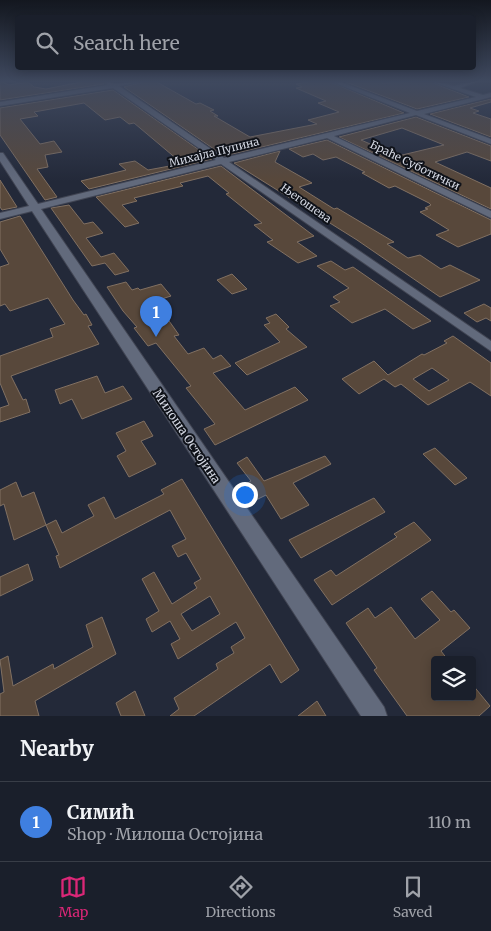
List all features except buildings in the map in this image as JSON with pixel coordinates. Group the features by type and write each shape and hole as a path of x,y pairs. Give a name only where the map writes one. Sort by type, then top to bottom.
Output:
{"street":[{"name":"Његошева","path":"156,114 491,347"},
{"name":"Михајла Пупина","path":"0,216 416,114"},
{"path":"419,114 491,142"},
{"name":"Браће Суботички","path":"328,136 491,215"},
{"name":"Милоша Остојина","path":"0,155 375,716"}],"place":[{"name":"Симић","path":"156,337"}]}
